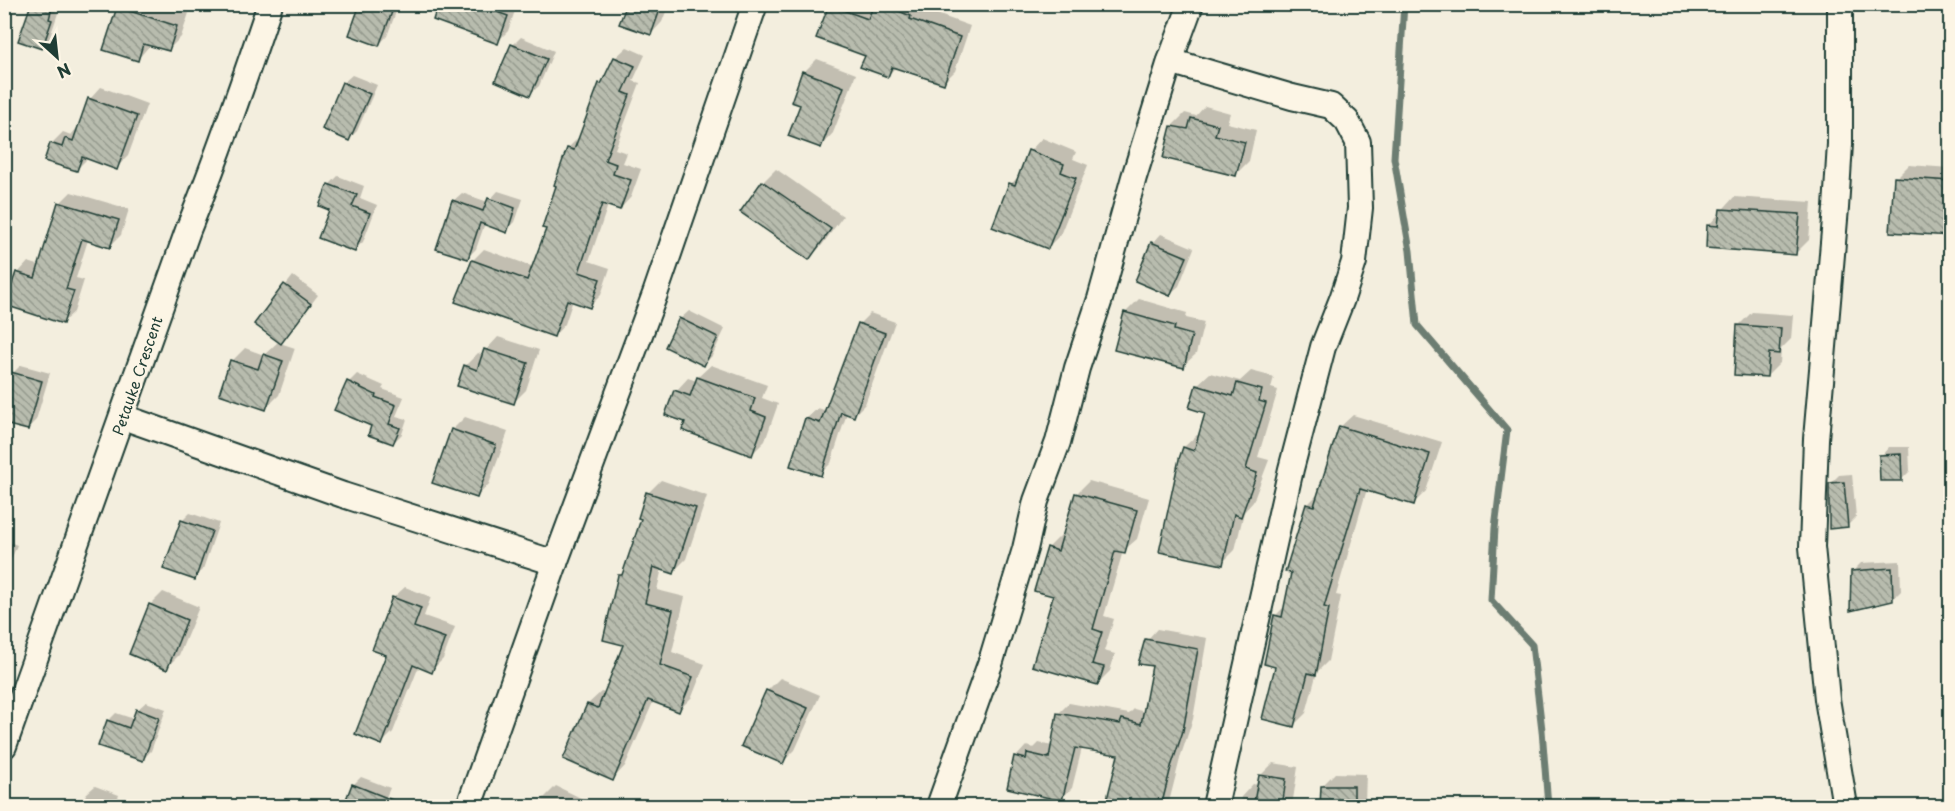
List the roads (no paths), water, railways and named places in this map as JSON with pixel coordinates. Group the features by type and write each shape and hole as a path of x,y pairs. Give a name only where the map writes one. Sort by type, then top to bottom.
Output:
{"street":[{"name":"Petauke Crescent","path":"4,746 188,230 213,170 270,4"},
{"path":"469,807 555,563 655,294 755,4"},
{"path":"939,807 991,661 1025,549 1036,501 1058,442 1077,368 1100,299 1134,177 1170,61 1191,4"},
{"path":"1840,4 1838,186 1816,439 1812,547 1827,699 1845,807"},
{"path":"1170,61 1292,97 1331,106 1347,121 1358,142 1360,208 1354,262 1320,358 1291,469 1215,807"},
{"path":"123,417 343,495 555,563"}],"waterway":[{"path":"1404,4 1394,158 1410,251 1417,325 1507,430 1495,528 1491,600 1532,645 1548,806"}]}
